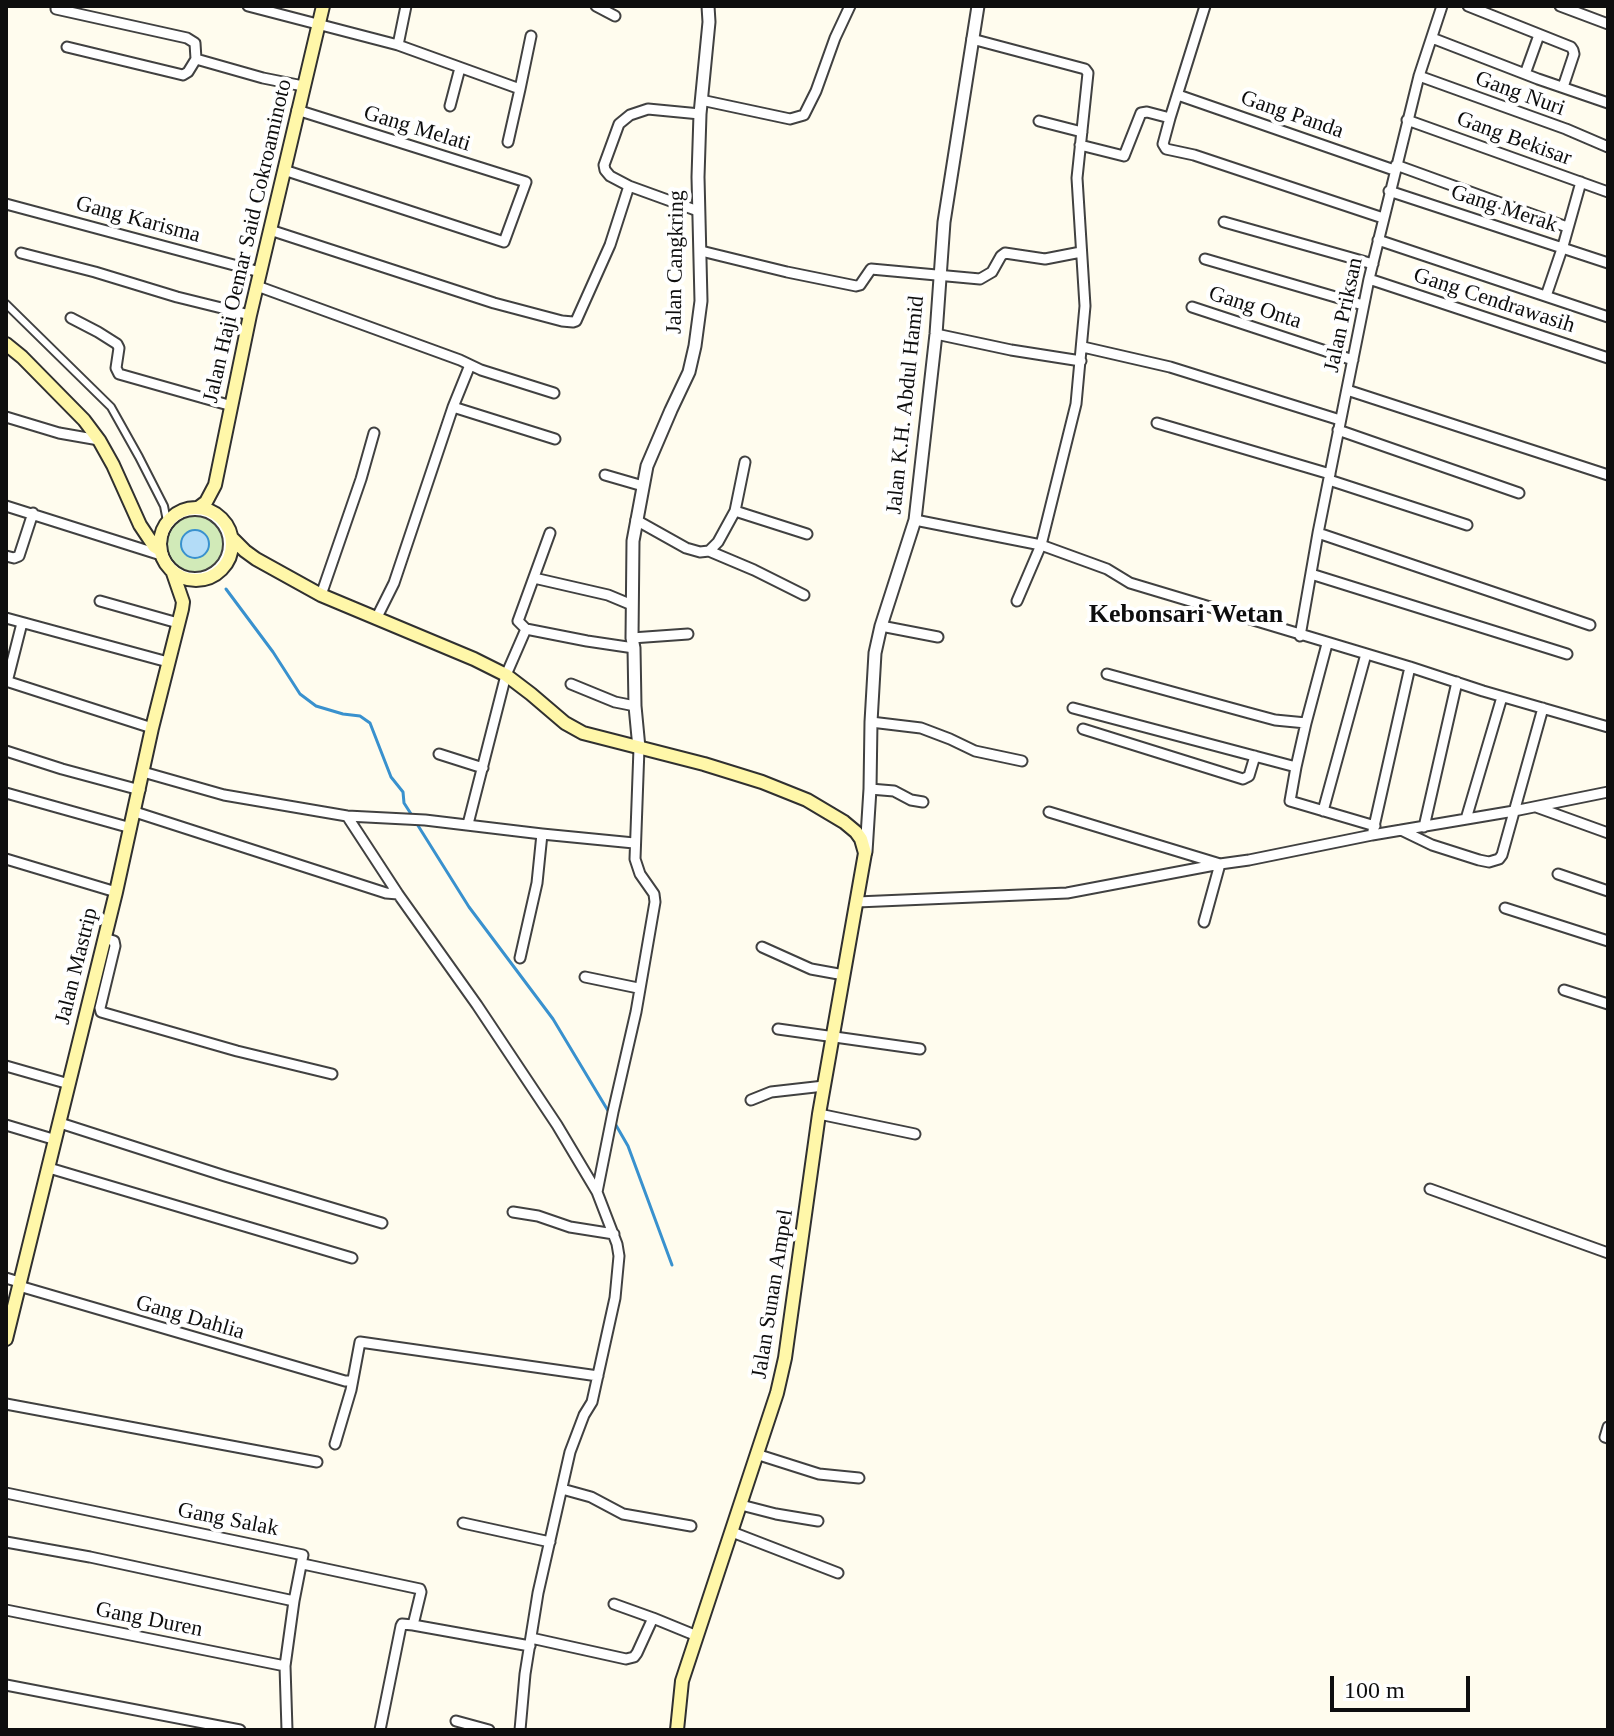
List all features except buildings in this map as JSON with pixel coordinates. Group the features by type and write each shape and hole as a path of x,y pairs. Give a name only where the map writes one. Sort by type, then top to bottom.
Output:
{"main road":[{"name":"Jalan Haji Oemar Said Cokroaminoto","path":"215,485 250,315 323,6"},
{"path":"6,344 64,398 99,440 140,525 173,573 183,602 205,579"},
{"path":"198,508 206,502 215,485"},
{"path":"215,485 221,521"},
{"path":"160,552 164,526 176,513 186,509 210,511 228,527 232,549 222,569 205,579 194,580 173,573"},
{"path":"140,525 164,526"},
{"path":"232,538 256,559 321,595 506,675 565,723 583,733 704,764 807,800 856,832 865,853"},
{"path":"228,560 244,557 256,559"},
{"name":"Jalan Mastrip","path":"6,1339 8,1319 69,1084 94,1007 104,938 183,602"},
{"name":"Jalan Sunan Ampel","path":"677,1730 689,1633 732,1532 777,1393 785,1358 819,1114 865,853"}],"street":[{"path":"248,6 398,45 520,89"},
{"path":"398,45 406,6"},
{"path":"596,6 615,16"},
{"name":"Jalan Cangkring","path":"639,748 633,643 633,541 650,459 691,365 701,301 698,211 700,114 708,6"},
{"path":"701,100 790,119 804,115 850,6"},
{"name":"Jalan K.H. Abdul Hamid","path":"865,853 873,671 881,626 915,520 936,334 944,222 978,6"},
{"path":"1205,6 1170,118 1163,144 1166,149 1194,155 1383,218"},
{"name":"Jalan Priksan","path":"1300,636 1363,305 1407,120 1442,6"},
{"path":"1468,6 1573,50 1563,87"},
{"path":"1560,6 1608,24"},
{"path":"56,9 187,38 195,43 196,59 183,75 67,47"},
{"path":"1525,74 1539,35"},
{"path":"508,142 531,36"},
{"path":"1432,38 1525,74 1607,100"},
{"path":"972,39 1085,69 1088,73 1077,178 1085,306 1076,404 1041,545 1017,601"},
{"path":"196,59 303,86"},
{"path":"450,106 460,68"},
{"name":"Gang Nuri","path":"1419,76 1608,147"},
{"name":"Gang Panda","path":"1178,95 1567,227"},
{"path":"698,211 629,186 610,176 604,165 619,124 630,115 648,109 700,114"},
{"name":"Gang Melati","path":"284,170 504,242 526,182 297,110"},
{"path":"1080,145 1124,156 1141,113 1170,118"},
{"name":"Gang Bekisar","path":"1407,120 1608,192"},
{"path":"1039,121 1082,132"},
{"path":"1546,296 1581,182"},
{"path":"270,230 494,303 573,322 610,245 629,186"},
{"name":"Gang Merak","path":"1389,191 1608,263"},
{"name":"Gang Karisma","path":"6,204 260,272"},
{"path":"1224,222 1373,264"},
{"path":"1378,240 1608,317"},
{"path":"701,251 856,286 871,269 980,279 992,272 1005,253 1045,259 1081,252"},
{"path":"21,253 250,315"},
{"path":"1205,259 1363,305"},
{"name":"Gang Cendrawasih","path":"1369,279 1608,358"},
{"path":"257,286 481,370 554,393"},
{"path":"6,304 111,407 164,506 164,526"},
{"name":"Gang Onta","path":"1192,307 1353,360"},
{"path":"71,318 117,344 116,368 119,374 232,406"},
{"path":"936,334 1081,361"},
{"path":"1083,347 1170,367 1339,425 1519,493"},
{"path":"376,619 394,583 470,365"},
{"path":"1347,390 1608,475"},
{"path":"453,407 555,439"},
{"path":"6,417 59,433 99,440"},
{"path":"1157,423 1329,477 1467,525"},
{"path":"321,595 374,433"},
{"path":"709,551 718,542 735,511 745,462"},
{"path":"605,475 643,486"},
{"path":"6,506 160,552"},
{"path":"735,511 807,534"},
{"path":"191,512 221,521 228,546 220,566 200,577 180,573 172,567 166,559 163,539 173,521 191,512"},
{"path":"6,556 19,556 33,513"},
{"path":"636,520 686,548 709,551 804,595"},
{"path":"915,520 1041,545 1107,569 1130,583 1608,727"},
{"path":"550,533 518,623 526,629 587,641 633,643 688,634"},
{"path":"1318,533 1590,625"},
{"path":"1311,574 1567,654"},
{"path":"534,578 608,595 632,605"},
{"path":"100,601 178,623"},
{"path":"6,618 168,662"},
{"path":"22,623 6,682 152,728"},
{"path":"881,626 938,637"},
{"path":"468,824 506,675 526,629"},
{"path":"1327,644 1290,801 1374,830"},
{"path":"1323,811 1366,654"},
{"path":"1374,830 1410,667"},
{"path":"1107,674 1275,720 1306,723"},
{"path":"1424,827 1457,682"},
{"path":"571,684 615,702 635,706"},
{"path":"1466,819 1502,697"},
{"path":"1073,708 1296,767"},
{"path":"1401,830 1444,849 1479,860 1496,861 1502,855 1543,708"},
{"path":"871,722 921,728 975,751 1022,761"},
{"path":"1083,729 1243,779 1249,776 1255,756"},
{"path":"597,1192 636,1012 655,902 654,894 640,874 635,859 639,748"},
{"path":"6,751 140,790"},
{"path":"439,754 483,768"},
{"path":"143,772 224,795 347,816 468,824 634,843"},
{"path":"870,789 894,791 923,802"},
{"path":"857,902 1067,893 1249,860 1374,830 1424,827 1608,792"},
{"path":"6,793 131,828"},
{"path":"1533,806 1608,833"},
{"path":"844,822 860,820 869,811"},
{"path":"135,812 386,893 398,894"},
{"path":"1049,812 1220,864"},
{"path":"347,816 557,1125 597,1192 614,1234 619,1256 615,1298 592,1402 570,1452 538,1593 520,1730"},
{"path":"520,958 537,883 542,834"},
{"path":"6,859 116,892"},
{"path":"1204,922 1220,864"},
{"path":"1558,874 1608,891"},
{"path":"1505,908 1608,941"},
{"path":"762,947 811,969 844,975"},
{"path":"585,977 638,988"},
{"path":"1564,990 1608,1004"},
{"path":"94,1007 101,1012 237,1051 332,1074"},
{"path":"778,1029 920,1049"},
{"path":"6,1066 69,1084"},
{"path":"751,1100 768,1093 824,1086"},
{"path":"819,1114 915,1134"},
{"path":"60,1123 382,1223"},
{"path":"6,1125 56,1140"},
{"path":"49,1168 352,1258"},
{"path":"1430,1189 1608,1253"},
{"path":"513,1212 538,1216 570,1227 614,1234"},
{"name":"Gang Dahlia","path":"6,1278 352,1381"},
{"path":"335,1444 362,1342 598,1376"},
{"path":"6,1404 317,1462"},
{"path":"1608,1427 1605,1437 1608,1438"},
{"path":"756,1454 819,1474 859,1478"},
{"path":"562,1489 591,1497 623,1514 691,1526"},
{"name":"Gang Salak","path":"6,1493 300,1553 303,1564 420,1589 413,1625"},
{"path":"741,1505 818,1521"},
{"path":"463,1523 550,1542"},
{"path":"732,1532 838,1573"},
{"path":"6,1542 294,1601"},
{"path":"287,1730 285,1666 294,1601 303,1564"},
{"path":"614,1604 689,1633"},
{"name":"Gang Duren","path":"6,1610 285,1666"},
{"path":"380,1730 402,1624 631,1659 661,1621"},
{"path":"6,1685 240,1730"},
{"path":"456,1721 489,1730"}],"green space":[{"path":"196,515 207,517 217,524 224,534 224,556 217,566 207,573 196,575 185,573 175,566 168,556 166,545 168,534 175,524 185,517"}],"water":[{"path":"195,530 205,534 209,544 205,554 195,558 185,554 181,544 185,534"}],"waterway":[{"path":"226,589 300,694 316,706 360,716 370,723 391,777 403,792 404,803 413,817"},
{"path":"417,824 469,907 553,1019 610,1114"},
{"path":"613,1120 628,1146 672,1265"}],"district":[{"name":"Kebonsari Wetan","path":"1186,615"}]}
